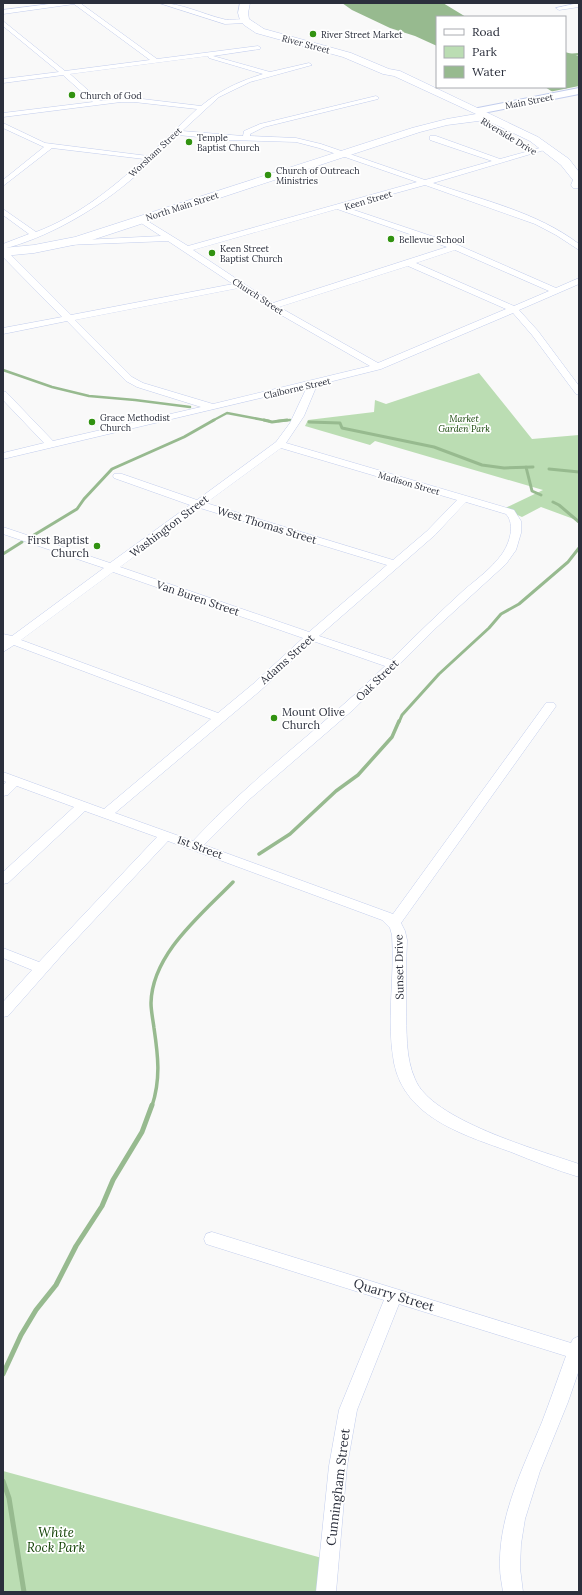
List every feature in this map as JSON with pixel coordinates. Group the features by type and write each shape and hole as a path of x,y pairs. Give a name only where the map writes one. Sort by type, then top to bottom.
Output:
{"main road":[{"path":"245,21 242,15 246,3"},
{"name":"River Street","path":"245,21 254,28 269,34 347,55 478,114"},
{"name":"Main Street","path":"478,114 499,107 579,91"},
{"name":"Main Street","path":"478,114 514,112 557,105"},
{"name":"North Main Street","path":"3,252 62,244 358,148 478,114"},
{"name":"Riverside Drive","path":"478,114 534,139 557,155 570,167 579,180 578,186 535,152 478,114"}],"street":[{"path":"3,12 71,3"},
{"path":"76,3 157,62"},
{"path":"162,3 225,22 245,21"},
{"path":"559,8 579,5"},
{"path":"3,23 66,74 97,102"},
{"path":"3,81 258,48"},
{"path":"203,56 270,74"},
{"name":"Worsham Street","path":"3,247 36,235 65,222 99,200 125,181 203,108 228,90 270,74 309,65"},
{"path":"246,138 247,133 262,125 376,98"},
{"path":"3,115 97,102 134,100 203,108"},
{"path":"3,124 35,142 49,147 150,158"},
{"path":"176,133 302,141 342,153 538,222 559,233 579,248"},
{"path":"433,138 499,161"},
{"path":"3,184 49,147"},
{"name":"Keen Street","path":"188,249 340,208 547,148"},
{"path":"340,208 455,247 556,291"},
{"path":"3,212 36,235"},
{"name":"Church Street","path":"141,219 272,306 378,367"},
{"path":"62,244 170,238"},
{"path":"272,306 455,247"},
{"path":"3,252 129,379 140,385 215,407"},
{"path":"408,263 514,309 535,333 579,392"},
{"name":"Claiborne Street","path":"3,456 344,377 378,367 579,281"},
{"path":"3,331 241,285"},
{"name":"Washington Street","path":"3,648 8,638 112,568 279,444 293,429 305,406 313,384"},
{"path":"3,394 51,445"},
{"name":"Madison Street","path":"279,444 513,514 515,522 514,540"},
{"name":"West Thomas Street","path":"118,476 199,504 394,564"},
{"name":"Adams Street","path":"107,813 220,718 431,533 463,499"},
{"name":"Van Buren Street","path":"3,530 393,665"},
{"name":"Oak Street","path":"196,846 216,822 257,785 338,717 436,622 501,563 508,554 514,540"},
{"path":"8,638 220,718"},
{"name":"Sunset Drive","path":"550,706 394,923 400,934 400,1044 403,1065 411,1086 421,1099 434,1111 450,1122 468,1130 579,1172"},
{"path":"3,792 9,778"},
{"name":"1st Street","path":"9,778 84,804 387,917 394,923"},
{"path":"3,880 84,804"},
{"path":"3,1012 41,968 166,835"},
{"path":"3,953 41,968"},
{"name":"Quarry Street","path":"212,1239 394,1296 578,1348"},
{"name":"Cunningham Street","path":"326,1592 338,1466 348,1410 394,1296"},
{"path":"513,1592 510,1560 514,1524 521,1499 541,1443 559,1402 578,1348"}],"green space":[{"name":"Market Garden Park","path":"479,373 532,439 579,435 579,521 541,507 522,517 503,509 543,490 375,441 370,445 305,426 308,420 374,412 375,400 386,404"},
{"name":"White Rock Park","path":"3,1471 322,1558 319,1592 3,1592"}],"water":[{"path":"342,3 443,3 464,16 436,16 436,46 415,36 390,28 352,10"},
{"path":"566,52 579,56 579,104 562,98 547,88 566,88"}],"pier":[{"path":"579,86 579,105 561,100 549,92"}],"waterway":[{"path":"566,55 579,54"},
{"path":"3,370 52,387 89,396 190,407"},
{"path":"212,421 227,413 265,420"},
{"path":"34,535 77,509 84,499 112,469 184,437 214,420"},
{"path":"265,420 269,421"},
{"path":"265,420 272,422 282,421"},
{"path":"282,421 287,420"},
{"path":"282,421 290,420"},
{"path":"278,421 282,421"},
{"path":"309,422 340,423 342,428 434,447 482,465 504,468 526,467"},
{"path":"526,467 532,491 541,495"},
{"path":"526,467 533,467"},
{"path":"549,469 579,472"},
{"path":"553,502 559,505 579,522"},
{"path":"3,554 22,542"},
{"path":"399,722 402,715 439,674 489,628 501,614 519,604 568,562 579,548"},
{"path":"259,854 290,834 336,791 358,775 392,737 399,721"},
{"path":"152,1106 158,1077 157,1048 151,1006 153,985 160,968 180,936 233,882"},
{"path":"3,1374 21,1335 36,1310 56,1285 76,1246 102,1206 113,1180 142,1132 152,1105"},
{"path":"3,1481 9,1498 24,1592"}],"place":[{"name":"River Street Market","path":"313,34"},
{"name":"Church of God","path":"72,95"},
{"name":"Temple Baptist Church","path":"189,142"},
{"name":"Church of Outreach Ministries","path":"268,175"},
{"name":"Bellevue School","path":"391,239"},
{"name":"Keen Street Baptist Church","path":"212,253"},
{"name":"Grace Methodist Church","path":"92,422"},
{"name":"First Baptist Church","path":"97,546"},
{"name":"Mount Olive Church","path":"274,718"}]}
